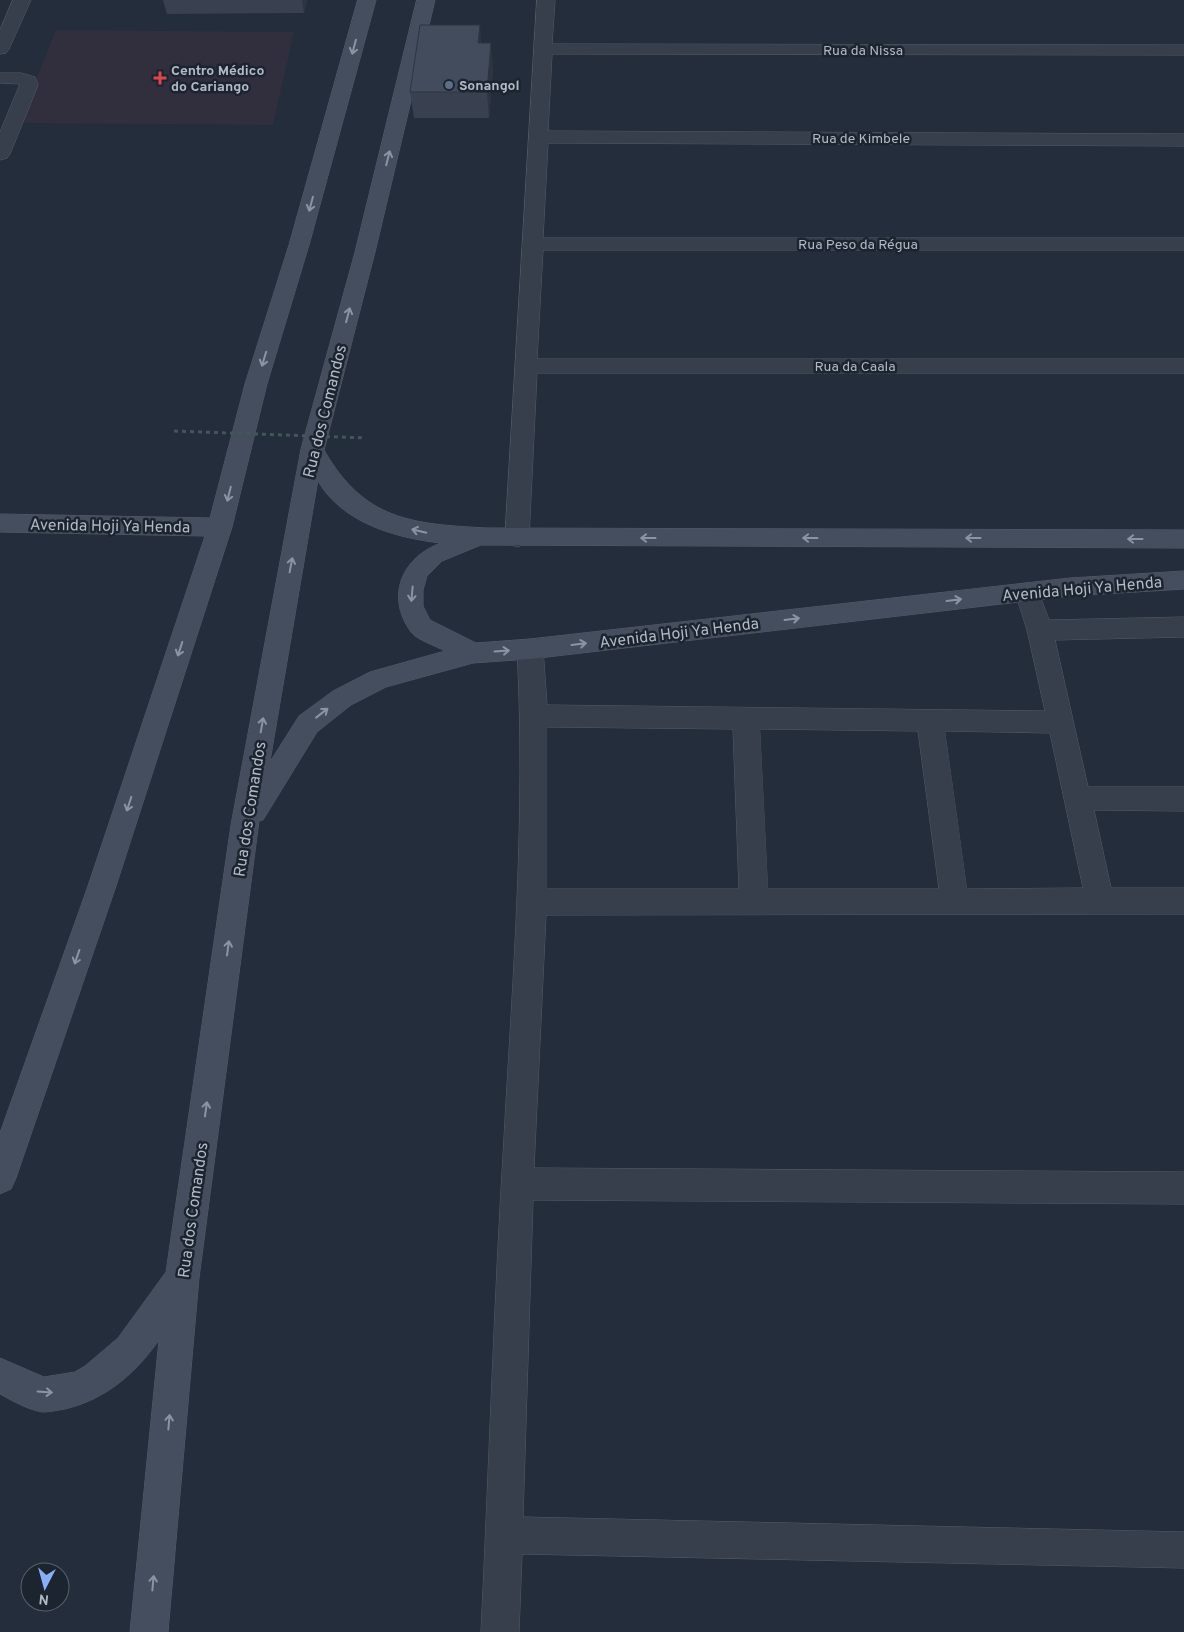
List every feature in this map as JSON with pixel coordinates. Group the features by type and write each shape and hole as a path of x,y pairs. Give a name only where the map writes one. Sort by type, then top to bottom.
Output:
{"main road":[{"path":"0,1178 102,886 220,527 256,384 299,245 367,0"},
{"name":"Rua dos Comandos","path":"149,1632 182,1278 245,824 312,449 365,252 426,0"},
{"path":"312,449 321,469 334,488 351,504 373,516 423,533 517,538 1184,539"},
{"name":"Avenida Hoji Ya Henda","path":"0,523 220,527"},
{"path":"473,653 421,627 411,606 411,590 416,572 433,555 485,536"},
{"name":"Avenida Hoji Ya Henda","path":"245,824 308,724 342,698 379,679 473,653 530,649 1070,587 1184,580"},
{"path":"0,1375 18,1385 42,1394 70,1391 97,1380 116,1364 182,1278"}],"street":[{"path":"0,49 22,0"},
{"path":"517,538 546,0"},
{"name":"Rua da Nissa","path":"542,49 1184,50"},
{"path":"0,78 20,78 29,81 29,85 0,154"},
{"name":"Rua de Kimbele","path":"538,137 1184,140"},
{"name":"Rua Peso da Régua","path":"533,244 1184,244"},
{"name":"Rua da Caala","path":"527,366 1184,366"},
{"path":"1027,592 1040,630 1100,901"},
{"path":"1040,630 1184,627"},
{"path":"500,1632 517,1184 532,902 536,716 530,649"},
{"path":"536,716 1060,722"},
{"path":"746,718 754,901"},
{"path":"930,721 955,901"},
{"path":"1076,798 1184,799"},
{"path":"532,902 1184,901"},
{"path":"517,1184 1184,1188"},
{"path":"504,1536 1184,1550"}],"path":[{"path":"174,431 366,438"}],"shaded area":[{"name":"Centro Médico do Cariango","path":"56,30 294,32 273,125 18,123"}],"building":[{"path":"420,25 480,25 478,43 491,43 487,92 410,92"}],"place":[{"name":"Centro Médico do Cariango","path":"160,78"},
{"name":"Sonangol","path":"449,85"}]}
